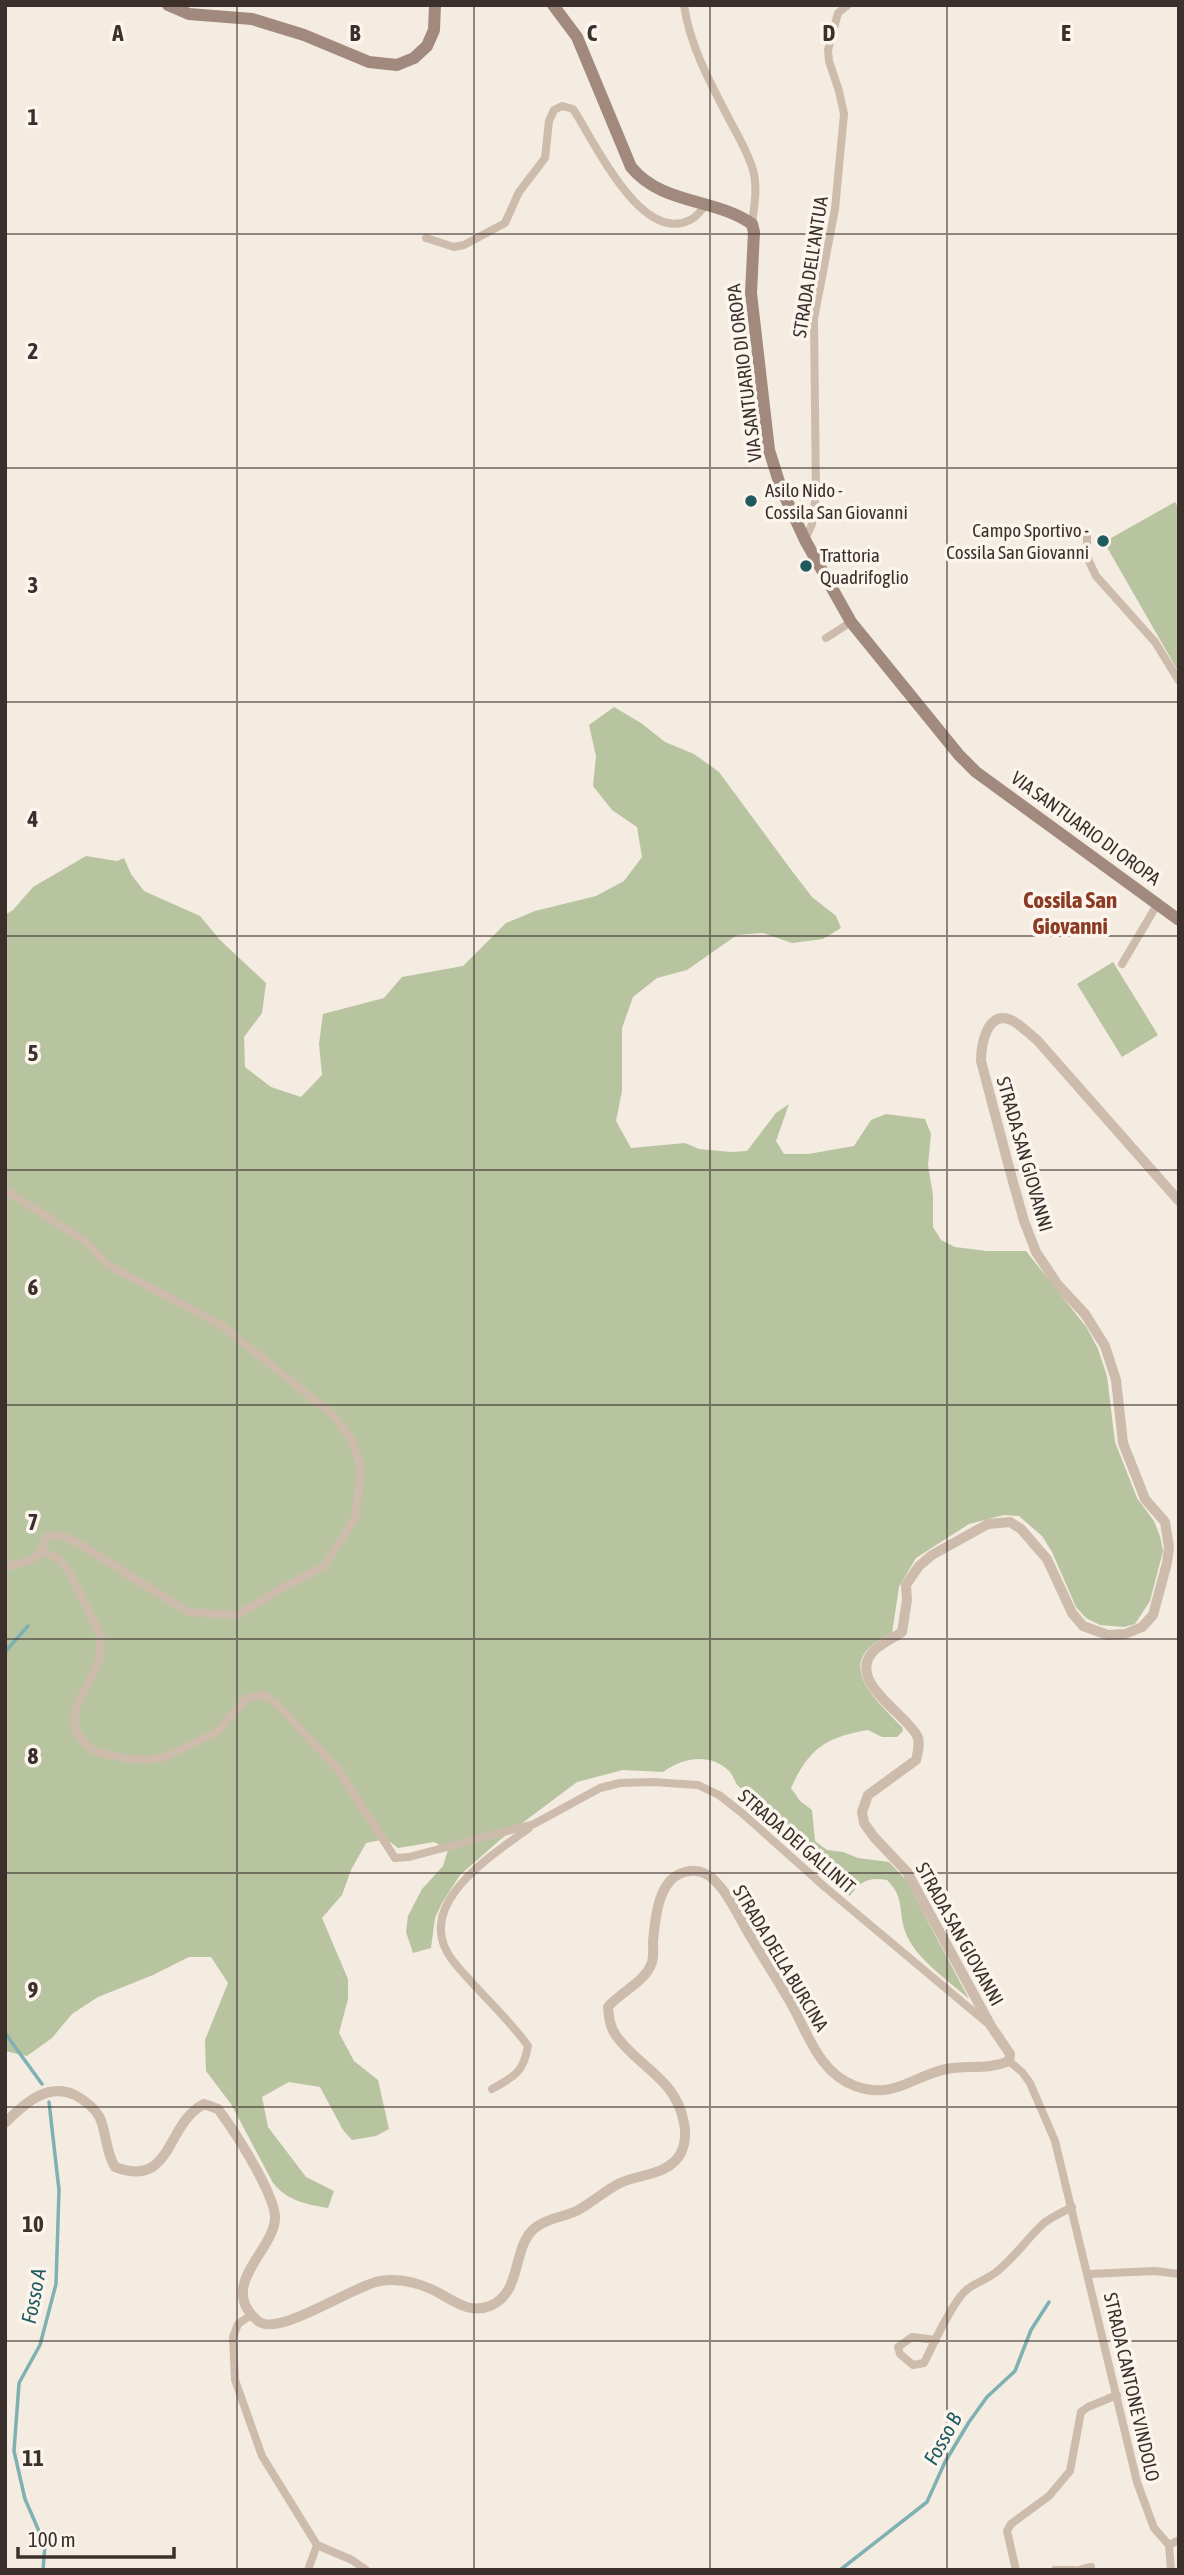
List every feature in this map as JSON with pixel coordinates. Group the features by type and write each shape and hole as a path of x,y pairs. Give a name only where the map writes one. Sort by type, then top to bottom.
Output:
{"main road":[{"path":"168,5 190,14 252,19 304,35 369,62 397,65 414,58 427,46 434,30 435,5"},
{"path":"553,5 577,37 631,167 652,187 740,216 752,225"},
{"name":"VIA SANTUARIO DI OROPA","path":"752,225 754,232 751,293 769,450 780,488 805,540 851,622 959,755 976,772 1179,920"}],"street":[{"name":"VIA SANTUARIO DI OROPA","path":"684,5 688,29 701,65 747,153 754,172 752,225"},
{"name":"STRADA DELL'ANTUA","path":"805,540 812,524 816,495 814,319 835,209 844,114 828,50 838,13 848,5"},
{"path":"426,238 454,247 464,246 505,223 519,191 545,158 550,121 554,110 562,106 573,109 624,191 658,220 677,224 692,220 706,205"},
{"path":"1087,532 1087,557 1096,576 1156,642 1179,681"},
{"path":"826,638 851,622"},
{"path":"1122,964 1158,903"},
{"name":"STRADA SAN GIOVANNI","path":"1009,2062 1010,2054 991,2026 907,1872 864,1823 862,1812 868,1795 916,1760 919,1749 918,1735 870,1683 866,1672 869,1657 876,1649 902,1632 907,1600 906,1585 919,1566 932,1555 988,1524 1010,1522 1021,1529 1047,1559 1072,1613 1083,1626 1108,1635 1125,1634 1142,1627 1153,1615 1161,1589 1168,1547 1165,1522 1145,1499 1123,1443 1116,1380 1105,1346 1086,1314 1047,1270 1036,1252 1027,1228 981,1061 986,1029 995,1021 1005,1018 1013,1020 1037,1040 1179,1201"},
{"path":"5,1190 85,1241 108,1265 221,1325 332,1414 352,1440 361,1469 355,1518 323,1567 237,1615 188,1612 78,1543 60,1535 47,1537 42,1551 29,1561 5,1567"},
{"name":"STRADA DEI GALLINIT","path":"42,1551 59,1559 70,1573 101,1636 99,1661 75,1709 75,1729 84,1743 96,1752 145,1760 165,1757 217,1732 247,1698 264,1695 277,1704 338,1769 395,1858 409,1857 534,1824 600,1788 620,1783 698,1785 742,1813 826,1888 991,2026"},
{"path":"492,2089 509,2080 524,2065 528,2046 513,2025 453,1960 443,1939 442,1911 459,1886 534,1824"},
{"name":"STRADA DELLA BURCINA","path":"251,2315 261,2325 276,2325 302,2316 365,2285 395,2280 412,2282 433,2290 467,2308 487,2307 496,2303 511,2286 527,2238 538,2225 579,2210 625,2181 653,2174 673,2163 681,2154 686,2132 681,2109 665,2083 618,2038 610,2026 608,2007 617,1996 644,1976 652,1962 657,1914 670,1881 682,1872 695,1870 705,1873 731,1902 791,2002 820,2058 843,2080 855,2086 886,2090 901,2087 948,2068 987,2067 1009,2062"},
{"name":"STRADA CANTONE VINDOLO","path":"1009,2062 1022,2072 1030,2083 1055,2141 1138,2482 1154,2529 1169,2545"},
{"path":"5,2123 17,2110 40,2094 54,2090 67,2091 91,2105 99,2116 109,2159 115,2167 138,2172 159,2163 180,2126 195,2109 204,2104 218,2109 259,2177 275,2218 271,2234 248,2272 244,2285 244,2297 251,2315 238,2324 233,2337 235,2380 262,2456 317,2545 352,2560 366,2570"},
{"path":"936,2340 912,2337 898,2347 900,2354 913,2365 924,2363 962,2294 973,2284 995,2273 1044,2224 1072,2207"},
{"path":"1089,2274 1155,2271 1179,2274"},
{"path":"1016,2570 1007,2531 1011,2524 1049,2496 1064,2480 1070,2470 1081,2412 1116,2395"},
{"path":"1171,2570 1169,2545 1179,2540"},
{"path":"308,2570 317,2545"},
{"path":"1055,2570 1091,2567"}],"green space":[{"path":"1175,502 1179,509 1178,671 1104,542"},
{"path":"614,707 665,742 694,754 719,772 812,897 836,916 841,928 823,939 792,943 763,933 737,935 687,970 657,978 633,997 622,1028 622,1091 616,1121 631,1148 685,1143 699,1149 747,1151 776,1113 789,1104 776,1141 784,1154 808,1154 854,1146 871,1120 886,1114 925,1119 931,1134 928,1165 933,1195 933,1227 941,1240 955,1247 987,1251 1026,1251 1087,1328 1107,1376 1115,1442 1137,1498 1154,1521 1163,1551 1150,1601 1135,1624 1124,1627 1100,1625 1086,1618 1076,1607 1052,1552 1042,1536 1019,1516 1004,1515 969,1524 916,1558 899,1587 892,1633 874,1644 864,1655 860,1666 862,1678 869,1690 903,1731 897,1737 882,1737 868,1730 829,1741 812,1754 791,1788 800,1801 812,1810 815,1841 827,1850 889,1862 906,1880 969,1999 916,1951 905,1931 896,1893 887,1880 866,1881 850,1896 776,1827 769,1805 740,1787 729,1771 713,1761 696,1759 679,1763 663,1772 623,1770 577,1782 501,1839 460,1875 435,1918 431,1948 413,1953 406,1932 408,1916 422,1889 443,1866 448,1850 434,1842 398,1848 386,1839 366,1843 351,1870 342,1895 322,1918 348,1979 348,1999 339,2033 354,2061 378,2080 389,2129 376,2136 352,2140 343,2130 320,2087 289,2082 262,2097 268,2127 306,2177 334,2191 328,2208 320,2207 291,2198 273,2183 231,2104 206,2071 205,2040 228,1983 211,1957 189,1957 98,1997 72,2014 52,2038 27,2056 5,2051 5,915 13,910 33,887 86,856 117,861 124,858 131,874 144,891 200,916 220,940 266,983 262,1013 244,1037 245,1067 271,1087 301,1097 322,1075 319,1044 323,1014 384,998 402,977 463,966 506,923 535,911 596,896 624,881 642,857 637,827 612,810 593,786 596,756 589,725"},
{"path":"1113,962 1158,1035 1122,1057 1077,984"}],"waterway":[{"name":"Fosso A","path":"5,1652 28,1626"},
{"name":"Fosso A","path":"5,2033 42,2084"},
{"name":"Fosso A","path":"43,2570 45,2545 25,2499 14,2451 19,2383 40,2345 56,2284 59,2190 49,2102"},
{"name":"Fosso B","path":"840,2570 927,2502 945,2462 969,2422 987,2397 1015,2371 1031,2330 1049,2302"}],"place":[{"name":"Asilo Nido - Cossila San Giovanni","path":"751,501"},
{"name":"Campo Sportivo - Cossila San Giovanni","path":"1103,541"},
{"name":"Trattoria Quadrifoglio","path":"806,566"}],"district":[{"name":"Cossila San Giovanni","path":"1070,913"}]}
